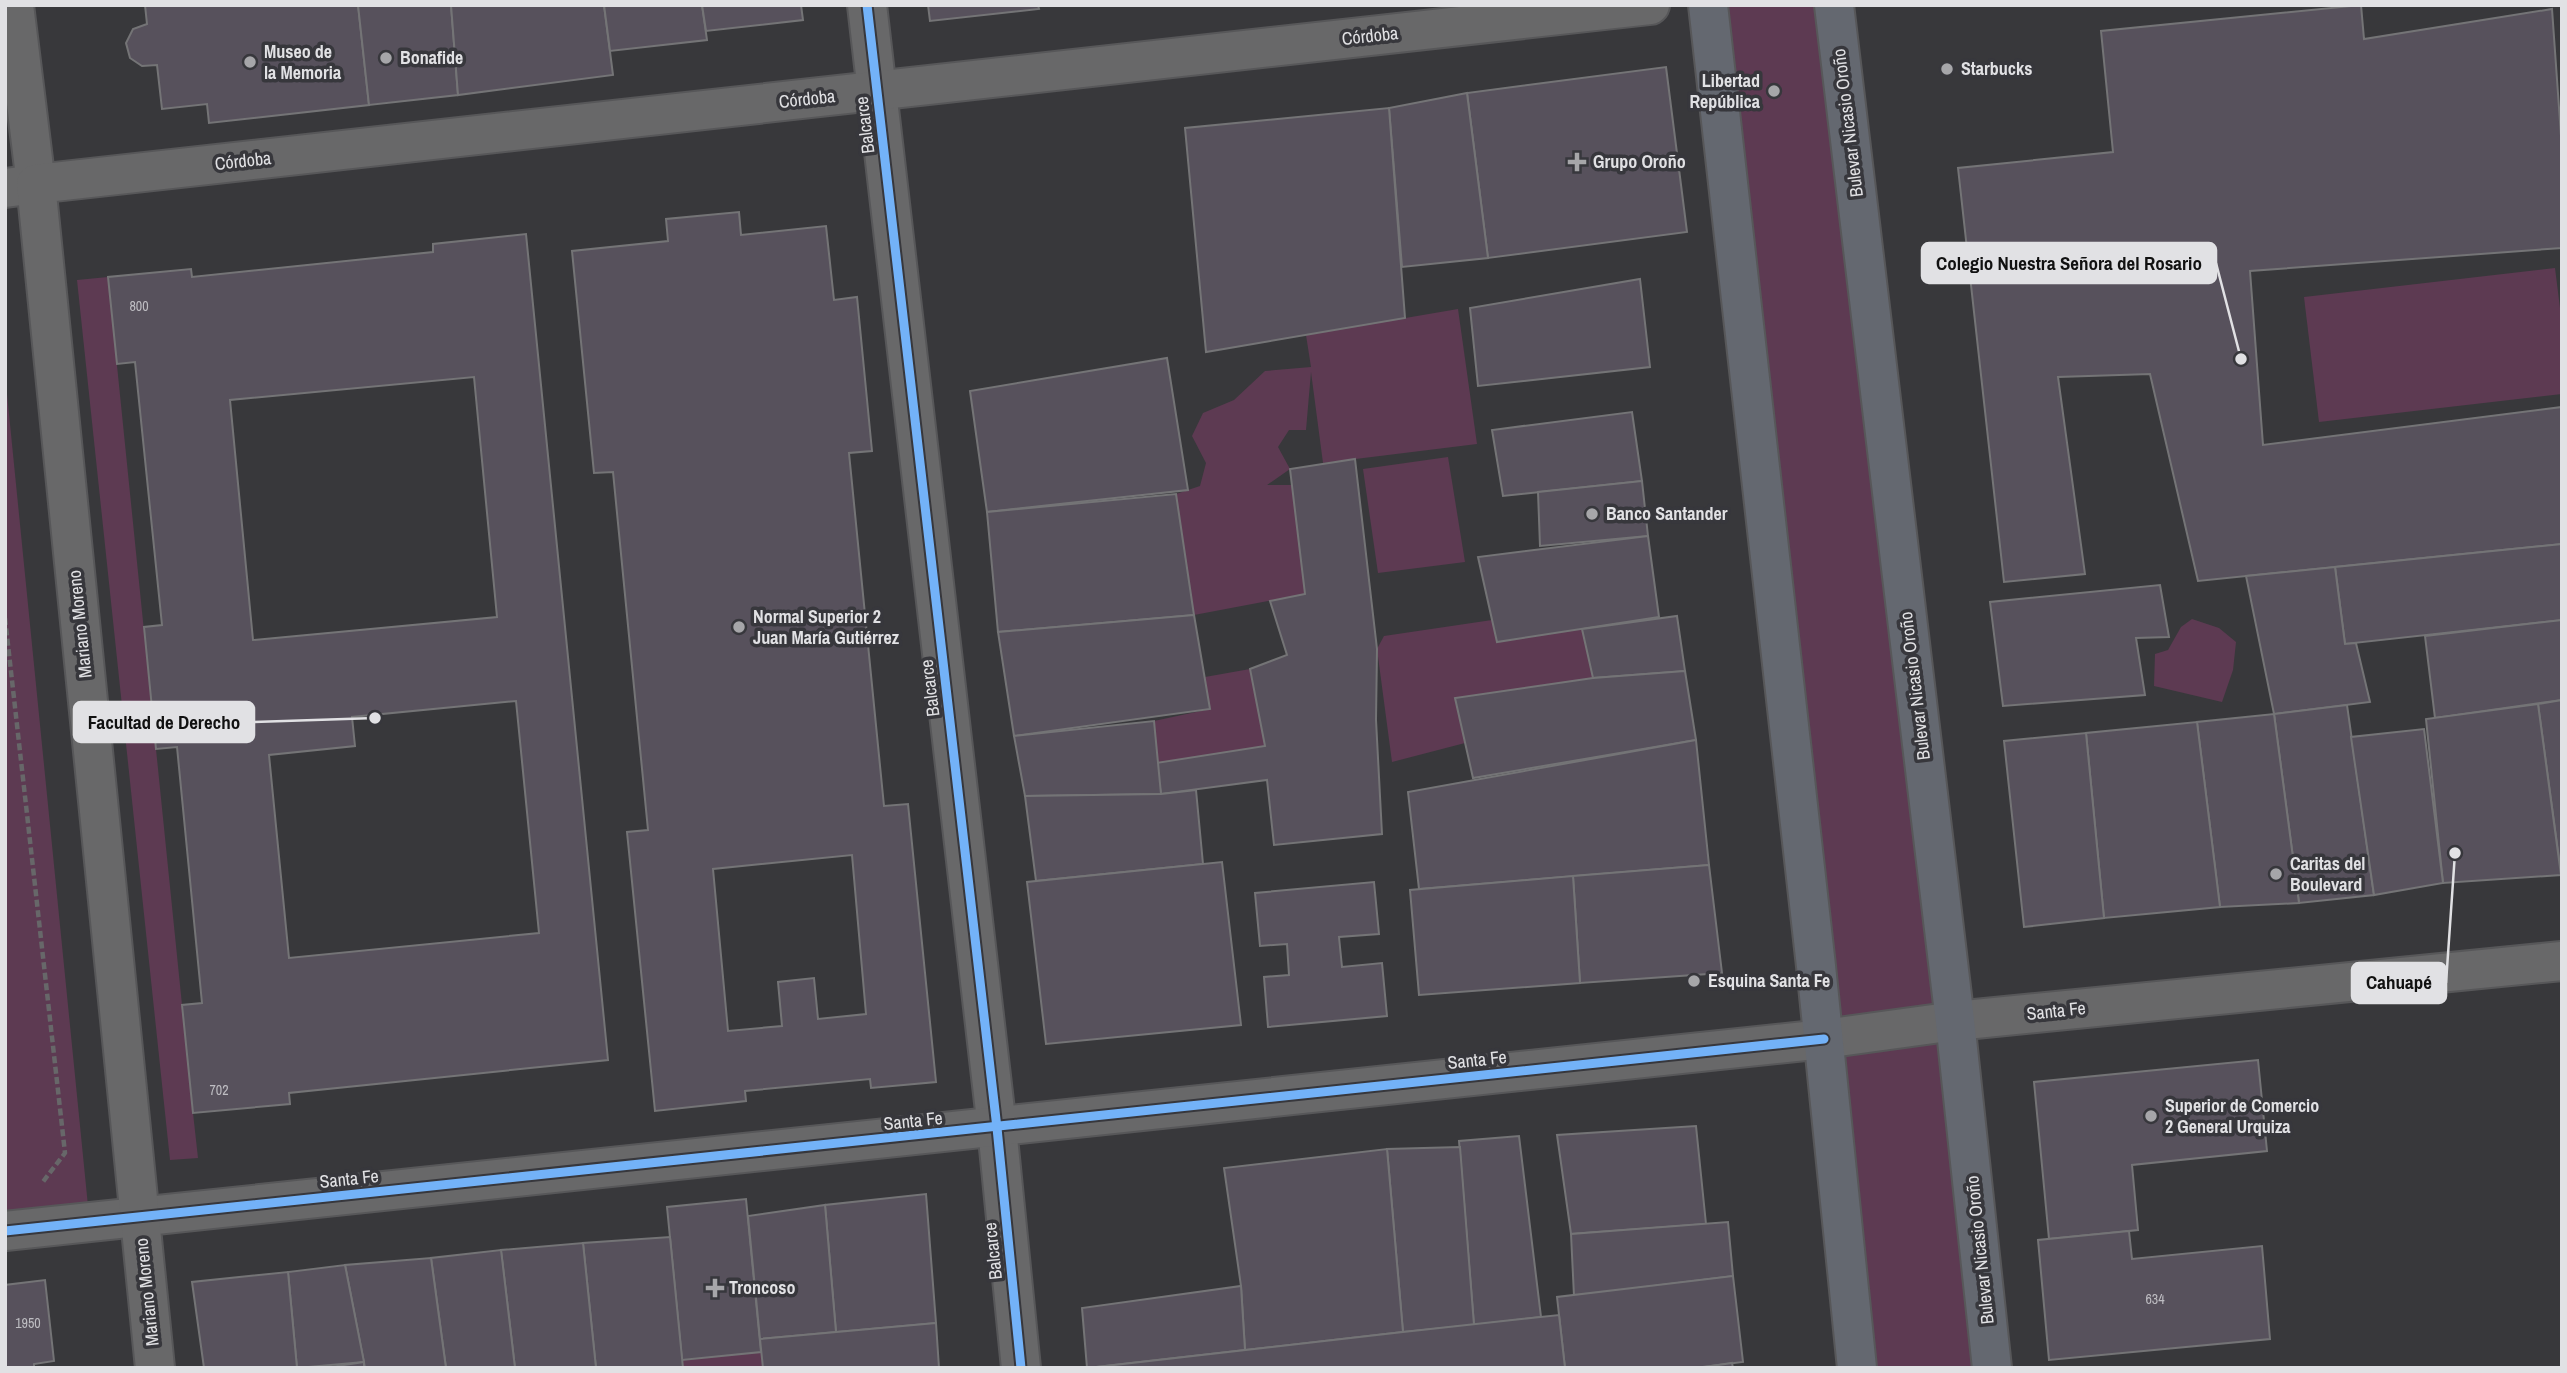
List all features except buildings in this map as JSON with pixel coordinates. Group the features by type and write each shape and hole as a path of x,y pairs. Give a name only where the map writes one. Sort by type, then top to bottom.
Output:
{"main road":[{"name":"Mariano Moreno","path":"14,5 21,186 155,1368"},
{"name":"Balcarce","path":"867,5 997,1128 1021,1368"},
{"name":"Córdoba","path":"21,186 1650,5"},
{"path":"1708,5 1824,1039 1857,1368"},
{"name":"Bulevar Nicasio Oroño","path":"1834,5 1955,1021 1992,1368"},
{"name":"Santa Fe","path":"5,1231 1824,1039 1955,1021 2562,961"}],"path":[{"path":"5,618 65,1153 53,1168"}],"shaded area":[{"path":"1708,5 1834,5 1992,1368 1857,1368"},
{"path":"2555,268 2562,324 2562,394 2319,422 2304,297"},
{"path":"108,277 198,1158 170,1160 77,280"},
{"path":"1458,309 1477,444 1323,463 1311,372 1306,430 1289,430 1278,447 1290,469 1267,485 1295,485 1305,594 1194,615 1176,494 1200,486 1206,463 1192,436 1203,413 1234,400 1265,371 1311,367 1306,335"},
{"path":"5,374 89,1216 5,1224"},
{"path":"1448,457 1465,562 1378,573 1363,469"},
{"path":"2192,619 2219,628 2236,642 2233,670 2222,702 2154,686 2155,654 2168,650 2181,627"},
{"path":"1492,620 1498,641 1582,629 1593,678 1455,699 1465,743 1392,762 1377,649 1384,636"},
{"path":"1250,669 1265,746 1156,763 1154,721 1210,709 1205,677"},
{"path":"761,1352 763,1368 683,1368 682,1360"}],"cycle path":[{"path":"867,5 997,1128 1021,1368"},
{"path":"5,1231 1824,1039"}],"place":[{"name":"Bonafide","path":"386,58"},
{"name":"Museo de la Memoria","path":"250,62"},
{"name":"Starbucks","path":"1947,69"},
{"name":"Libertad República","path":"1774,91"},
{"name":"Grupo Oroño","path":"1577,162"},
{"name":"Colegio Nuestra Señora del Rosario","path":"2241,359"},
{"name":"Banco Santander","path":"1592,514"},
{"name":"Normal Superior 2 Juan María Gutiérrez","path":"739,627"},
{"name":"Facultad de Derecho","path":"375,718"},
{"name":"Cahuapé","path":"2455,853"},
{"name":"Caritas del Boulevard","path":"2276,874"},
{"name":"Esquina Santa Fe","path":"1694,981"},
{"name":"Superior de Comercio 2 General Urquiza","path":"2151,1116"},
{"name":"Troncoso","path":"715,1288"}]}
